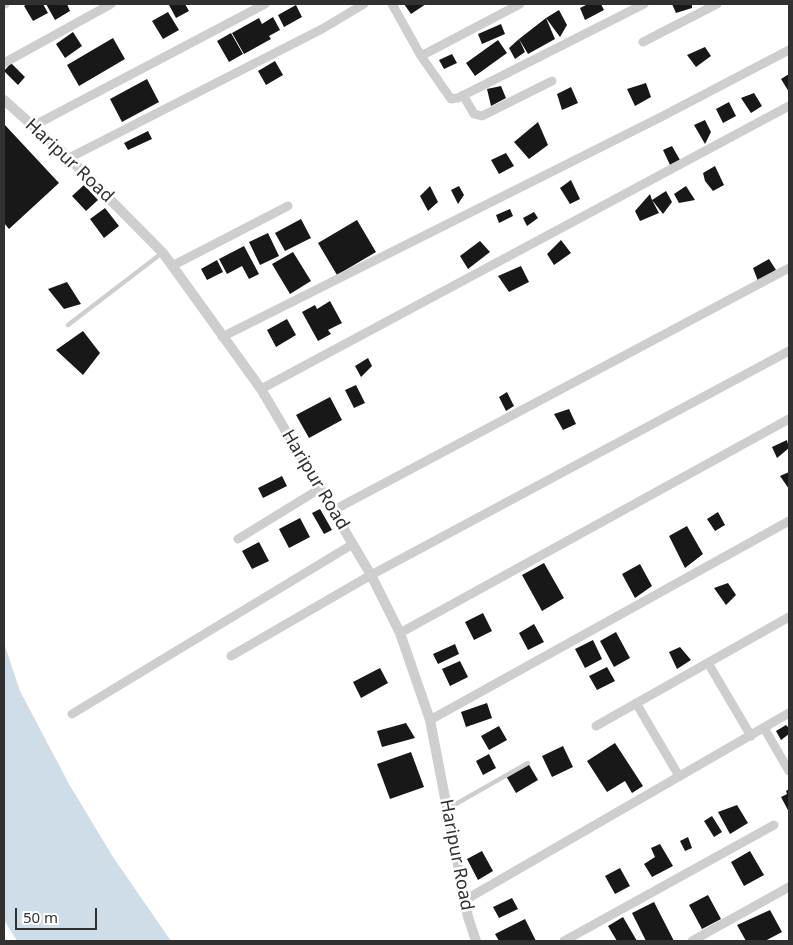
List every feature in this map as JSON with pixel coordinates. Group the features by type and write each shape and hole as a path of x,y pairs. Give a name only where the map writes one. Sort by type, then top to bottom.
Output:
{"street":[{"path":"4,63 111,4"},
{"path":"33,126 265,4"},
{"path":"69,158 322,29 364,4"},
{"path":"392,4 421,56 446,95 451,99 463,95 644,4"},
{"path":"421,56 520,4"},
{"path":"643,42 717,4"},
{"path":"222,337 661,117 789,50"},
{"path":"463,95 474,114 482,116 552,82"},
{"name":"Haripur Road","path":"4,100 69,158 163,253 261,389 371,575 400,634 430,720 468,918 476,941"},
{"path":"261,389 789,106"},
{"path":"172,266 288,206"},
{"path":"334,510 789,268"},
{"path":"231,656 371,575 789,350"},
{"path":"400,634 789,419"},
{"path":"238,540 321,488"},
{"path":"430,720 789,520"},
{"path":"72,714 353,544"},
{"path":"596,726 789,619"},
{"path":"708,663 750,736"},
{"path":"636,703 679,776"},
{"path":"465,900 789,713"},
{"path":"764,728 789,771"},
{"path":"564,941 774,825"},
{"path":"692,941 789,886"}],"lane":[{"path":"68,326 163,253"},
{"path":"447,809 528,763"}],"shaded area":[{"path":"4,643 20,691 69,784 113,857 171,941 17,941 4,920"}],"building":[{"path":"27,4 43,4 48,13 33,21 24,6"},
{"path":"46,4 67,4 70,11 55,20"},
{"path":"185,4 189,11 176,18 169,5"},
{"path":"404,4 426,4 411,14"},
{"path":"588,4 601,4 604,10 585,20 580,8"},
{"path":"672,4 692,4 692,8 676,13"},
{"path":"296,5 302,17 284,27 278,15"},
{"path":"559,10 567,25 560,37 546,18"},
{"path":"168,12 179,30 163,39 152,21"},
{"path":"273,17 280,30 269,36 271,39 244,54 232,33 259,18 262,24"},
{"path":"546,18 555,39 528,54 519,39"},
{"path":"501,24 505,34 482,44 478,34"},
{"path":"73,32 82,46 65,58 56,44"},
{"path":"231,33 243,54 229,62 217,41"},
{"path":"113,38 125,59 79,86 67,65"},
{"path":"519,39 525,52 515,59 509,48"},
{"path":"498,40 507,53 475,76 466,63"},
{"path":"705,47 711,56 696,67 687,55"},
{"path":"452,54 457,63 444,69 439,60"},
{"path":"275,61 283,75 266,85 258,71"},
{"path":"11,63 25,77 18,85 4,71"},
{"path":"789,74 789,92 781,79"},
{"path":"147,79 159,102 122,122 110,99"},
{"path":"646,83 651,97 635,106 627,89"},
{"path":"501,86 506,98 491,106 487,89"},
{"path":"571,87 578,103 562,110 557,94"},
{"path":"754,93 762,106 751,113 741,98"},
{"path":"729,102 736,116 723,123 716,109"},
{"path":"705,120 711,132 705,144 694,125"},
{"path":"538,122 548,145 529,159 514,142"},
{"path":"4,124 59,183 9,229 4,223"},
{"path":"148,131 152,139 128,150 124,143"},
{"path":"672,146 680,160 670,165 663,150"},
{"path":"506,153 514,166 499,174 491,160"},
{"path":"715,166 724,185 713,191 705,181 703,173"},
{"path":"571,180 580,199 570,204 560,188"},
{"path":"84,185 98,200 86,211 72,196"},
{"path":"430,186 438,202 428,211 420,196"},
{"path":"459,186 464,195 458,204 451,190"},
{"path":"686,186 695,200 679,203 674,194"},
{"path":"666,191 672,202 663,214 652,200"},
{"path":"650,194 659,213 640,221 635,211"},
{"path":"105,208 119,226 104,238 90,219"},
{"path":"510,209 513,216 499,223 496,215"},
{"path":"534,212 538,218 527,226 523,218"},
{"path":"301,219 311,238 285,251 275,233"},
{"path":"357,220 376,252 337,275 318,243"},
{"path":"268,233 279,256 260,265 249,242"},
{"path":"561,240 571,253 554,265 547,254"},
{"path":"480,241 490,252 468,269 460,256"},
{"path":"244,246 259,274 249,279 242,266 227,274 219,259"},
{"path":"293,252 311,281 290,294 272,264"},
{"path":"769,259 776,270 758,281 753,268"},
{"path":"217,260 223,272 207,280 201,269"},
{"path":"521,266 529,282 509,292 498,276"},
{"path":"67,282 81,304 64,309 48,289"},
{"path":"330,301 342,323 328,330 331,334 318,341 302,312 315,305 317,309"},
{"path":"287,319 296,335 276,347 267,330"},
{"path":"83,331 100,353 83,375 56,350"},
{"path":"368,358 372,366 361,377 355,366"},
{"path":"356,385 365,403 354,408 345,390"},
{"path":"507,392 514,406 506,411 499,397"},
{"path":"330,397 342,420 309,438 296,415"},
{"path":"569,409 576,424 563,430 554,414"},
{"path":"787,440 789,448 777,458 772,447"},
{"path":"789,472 789,489 780,476"},
{"path":"282,476 287,486 263,498 258,488"},
{"path":"320,509 332,530 324,534 312,513"},
{"path":"718,512 725,525 715,531 707,519"},
{"path":"300,518 310,537 289,548 279,529"},
{"path":"687,526 703,554 685,568 669,536"},
{"path":"259,542 269,561 252,569 242,551"},
{"path":"544,563 564,598 542,611 522,575"},
{"path":"640,564 652,586 635,598 622,574"},
{"path":"728,583 736,595 726,605 714,588"},
{"path":"483,613 492,631 474,640 465,622"},
{"path":"534,624 544,642 528,650 519,633"},
{"path":"616,632 630,658 614,667 600,641"},
{"path":"593,640 602,659 585,668 575,649"},
{"path":"455,644 459,654 438,664 433,654"},
{"path":"680,647 691,660 677,669 669,652"},
{"path":"460,661 468,677 450,686 442,669"},
{"path":"607,667 615,681 597,690 589,676"},
{"path":"380,668 388,683 361,698 353,682"},
{"path":"487,703 492,718 466,727 461,712"},
{"path":"406,723 415,738 382,747 377,731"},
{"path":"786,725 789,728 789,734 781,740 776,731"},
{"path":"499,726 507,740 489,750 481,736"},
{"path":"615,743 643,786 632,793 625,781 607,792 587,761"},
{"path":"563,746 573,767 552,777 542,756"},
{"path":"411,752 424,787 390,799 377,764"},
{"path":"489,754 496,768 483,775 476,761"},
{"path":"528,763 538,780 516,793 506,776"},
{"path":"789,789 789,812 781,797 787,794 786,791"},
{"path":"737,805 748,823 730,834 718,812"},
{"path":"712,816 722,832 714,837 704,821"},
{"path":"688,837 692,848 685,851 680,841"},
{"path":"660,844 673,866 652,877 644,864 655,857 651,848"},
{"path":"482,851 493,871 478,880 467,859"},
{"path":"750,851 764,875 744,886 731,862"},
{"path":"620,868 630,886 615,894 605,876"},
{"path":"708,895 721,919 702,929 689,905"},
{"path":"512,898 518,909 499,918 493,907"},
{"path":"654,902 674,941 646,941 632,913"},
{"path":"770,910 782,932 765,941 746,941 737,925"},
{"path":"623,917 637,941 617,941 608,926"},
{"path":"525,919 536,941 499,941 495,934"}]}
